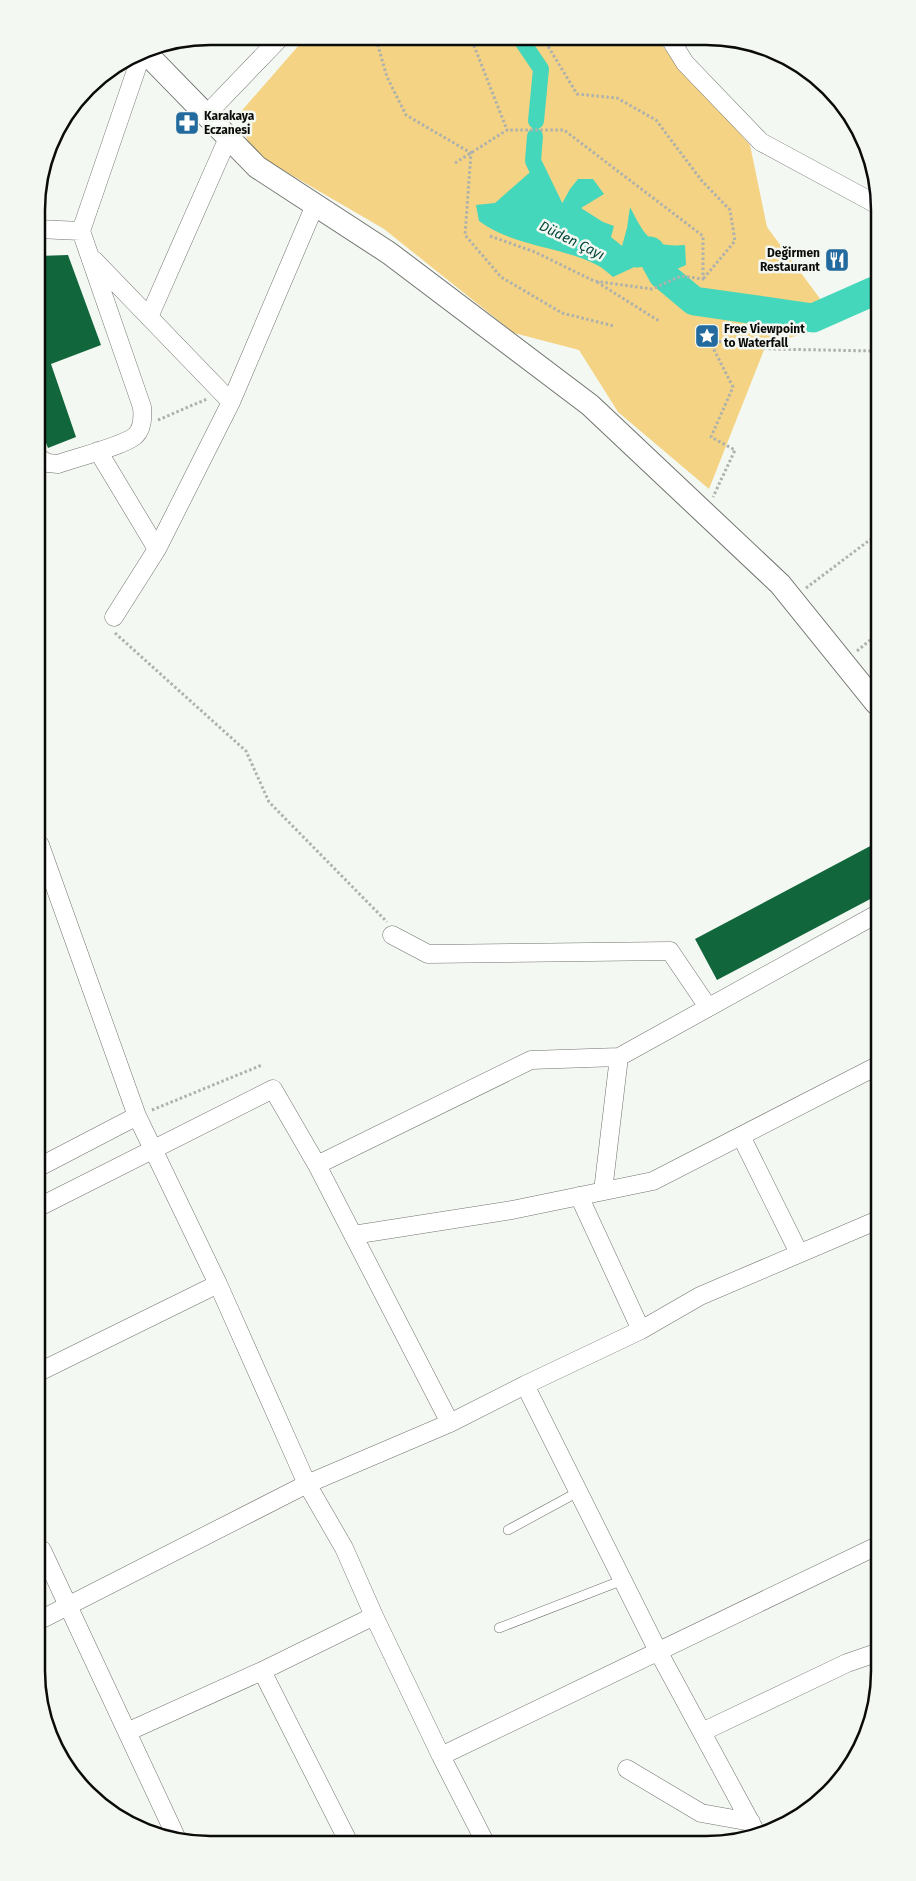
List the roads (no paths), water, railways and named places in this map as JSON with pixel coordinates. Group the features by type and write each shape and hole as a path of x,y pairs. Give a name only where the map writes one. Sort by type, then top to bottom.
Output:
{"street":[{"path":"208,114 273,45"},
{"path":"674,45 685,63 761,142 871,200"},
{"path":"150,57 208,114 228,138 257,167 389,253 590,405 780,584 871,697"},
{"path":"45,463 58,464 135,436 143,418 142,407 81,231 139,61"},
{"path":"149,317 228,138"},
{"path":"114,616 156,549 315,205"},
{"path":"45,229 81,231"},
{"path":"90,255 226,397"},
{"path":"98,451 156,549"},
{"path":"45,859 137,1116 152,1150 218,1284 307,1484 344,1548 374,1616 441,1756 482,1836"},
{"path":"317,1165 531,1060 619,1057 871,917"},
{"path":"392,935 428,954 670,951 708,1007"},
{"path":"603,1191 619,1057"},
{"path":"353,1234 512,1210 653,1181 871,1069"},
{"path":"45,1204 272,1089 317,1165 450,1424"},
{"path":"45,1164 137,1116"},
{"path":"741,1136 799,1254"},
{"path":"579,1196 641,1330"},
{"path":"45,1617 307,1484 450,1424 525,1385 641,1330 700,1296 871,1226"},
{"path":"45,1369 218,1284"},
{"path":"525,1385 658,1651 754,1829"},
{"path":"441,1756 871,1549"},
{"path":"45,1557 173,1831"},
{"path":"127,1732 262,1671 374,1616"},
{"path":"702,1732 847,1663 871,1655"},
{"path":"262,1671 345,1836"},
{"path":"627,1769 701,1813 753,1829"}],"lane":[{"path":"508,1530 578,1492"},
{"path":"499,1628 622,1580"}],"water":[{"path":"536,167 540,171 545,200 552,208 558,211 578,179 593,179 604,194 581,208 603,222 614,226 611,237 622,246 630,207 640,226 650,238 664,244 685,245 686,265 663,275 645,262 613,277 599,266 583,259 507,236 479,221 476,205 495,203"}],"waterway":[{"path":"525,45 541,69 536,121"},
{"path":"535,136 533,161 567,231"},
{"name":"Düden Çayı","path":"637,253 650,251 663,275 694,301 813,318 871,292"}],"place":[{"name":"Karakaya Eczanesi","path":"187,123"},
{"name":"Değirmen Restaurant","path":"837,260"},
{"name":"Free Viewpoint to Waterfall","path":"707,336"}]}
